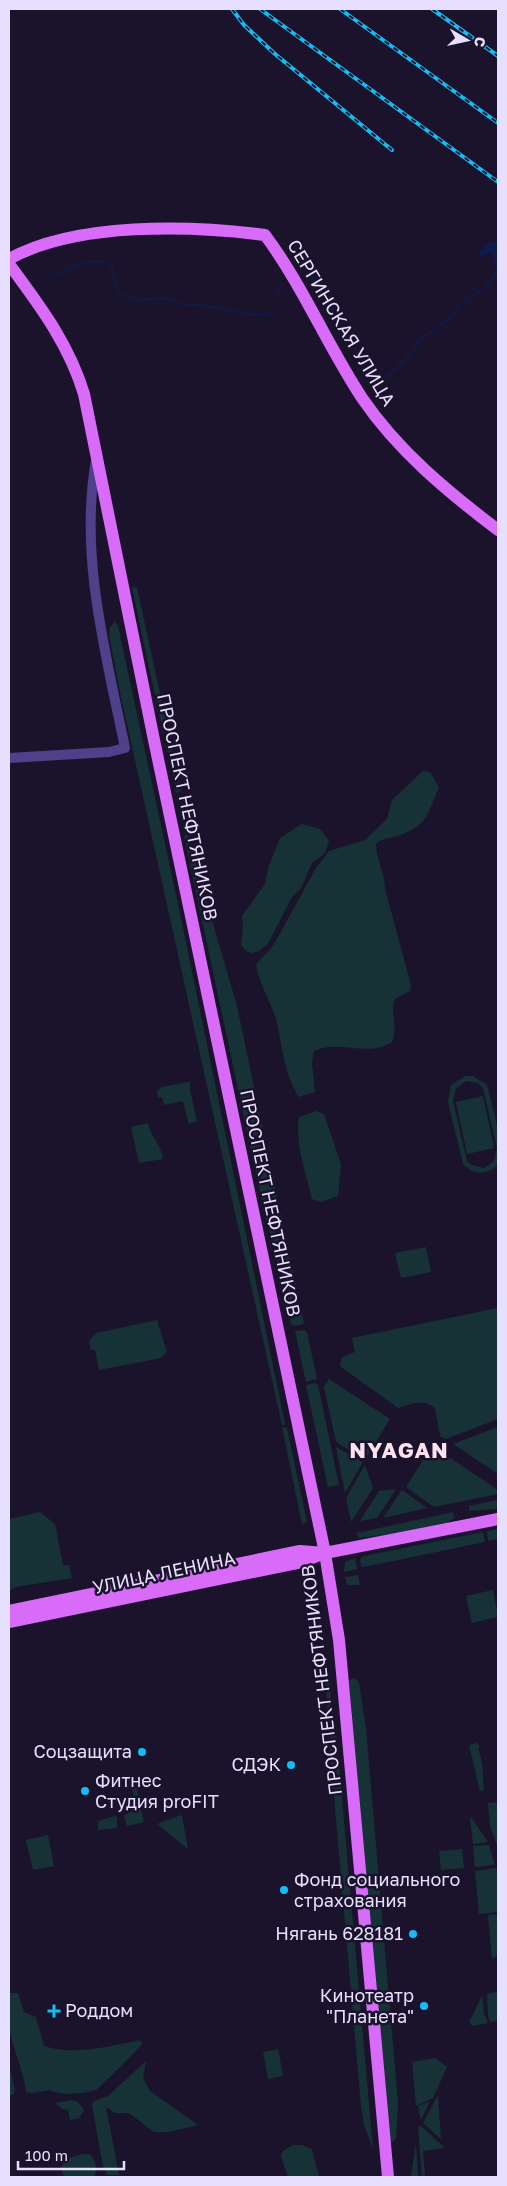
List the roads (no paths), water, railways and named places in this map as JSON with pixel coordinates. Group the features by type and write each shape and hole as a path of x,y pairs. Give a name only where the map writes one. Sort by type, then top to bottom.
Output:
{"main road":[{"name":"СЕРГИНСКАЯ УЛИЦА","path":"9,259 53,241 101,233 198,229 265,235 292,273 346,371 380,422 426,471 498,530"},
{"name":"ПРОСПЕКТ НЕФТЯНИКОВ","path":"9,264 48,317 69,352 84,394 325,1553 340,1650 388,2177"},
{"name":"УЛИЦА ЛЕНИНА","path":"9,1622 109,1596 300,1552 325,1553 498,1519"},
{"name":"УЛИЦА ЛЕНИНА","path":"9,1611 109,1596"}],"street":[{"path":"9,758 109,752 125,748 95,588 90,530 91,485 96,456"},
{"path":"90,530 93,524 99,522 110,524"}],"water":[{"path":"498,241 498,265 493,263 494,256 490,253 479,257 479,252 488,243"}],"waterway":[{"path":"50,278 81,264 99,261 112,267 119,294 139,300 166,298 181,304 200,305 254,315 268,314 274,309"},
{"path":"309,277 318,279 372,381 379,385 411,354 419,341 450,318 459,305 486,287 496,273 497,265"},
{"path":"276,295 280,286"}],"railway":[{"path":"232,9 244,25 275,54 392,150"},
{"path":"260,9 498,182"},
{"path":"340,9 498,123"},
{"path":"432,9 498,56"}],"place":[{"name":"Соцзащита","path":"142,1752"},
{"name":"СДЭК","path":"291,1765"},
{"name":"Фитнес Студия proFIT","path":"85,1791"},
{"name":"Фонд социального страхования","path":"284,1890"},
{"name":"Нягань 628181","path":"413,1934"},
{"name":"Кинотеатр \"Планета\"","path":"424,2006"},
{"name":"Роддом","path":"54,2011"}],"district":[{"name":"NYAGAN","path":"399,1450"}]}
